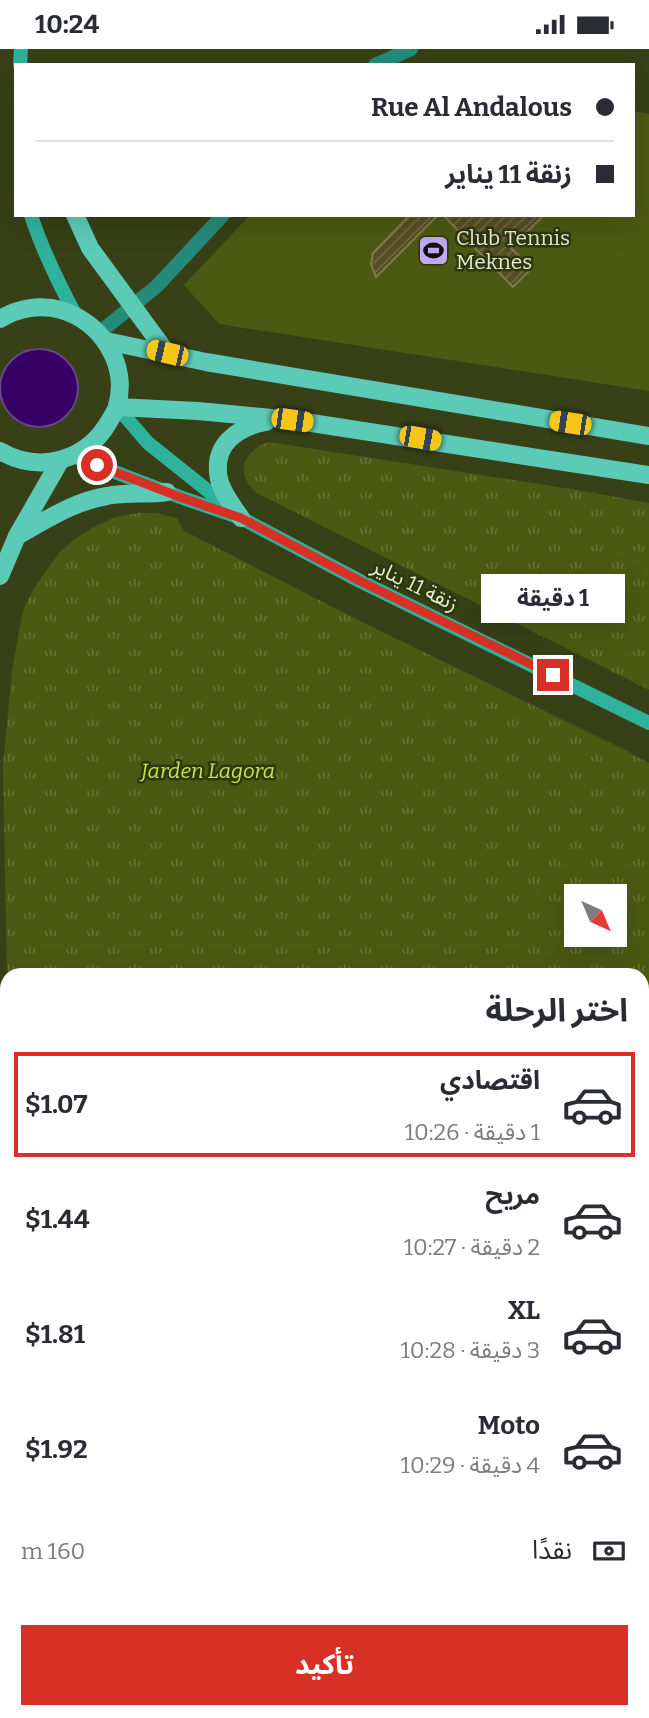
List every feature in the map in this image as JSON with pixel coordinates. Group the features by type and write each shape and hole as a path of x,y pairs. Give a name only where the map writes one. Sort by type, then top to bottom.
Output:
{"main road":[{"path":"32,217 55,277 75,314"},
{"path":"76,217 90,247 167,353"},
{"path":"0,319 30,307 53,307 75,314 103,337 117,365 120,386 117,407 104,430 90,445 66,458 36,463 12,458 0,451"},
{"path":"103,337 206,362 649,436"},
{"path":"117,407 292,420 649,475"},
{"path":"117,407 148,443 241,518"},
{"path":"241,518 224,493 219,479 218,465 222,450 230,437 241,429 268,421 292,420"},
{"path":"66,458 241,518"},
{"path":"0,576 17,536 66,458"},
{"path":"17,536 83,502 108,495 167,492"},
{"name":"زنقة 11 يناير","path":"241,518 360,581 649,723"}],"street":[{"path":"380,63 411,49"},
{"path":"103,337 157,286 221,217"}],"green space":[{"name":"Club Tennis Meknes","path":"635,111 649,114 649,391 219,324 184,285 248,217 635,217"},
{"path":"269,442 649,503 649,690 255,492 245,477 245,463 253,451"},
{"name":"Jarden Lagora","path":"156,513 177,518 184,531 649,763 649,968 7,968 3,766 12,670 23,610 36,585 59,553 75,539 115,517"}],"shaded area":[{"path":"39,349 54,352 66,361 75,373 78,388 75,403 66,415 54,424 39,427 24,424 12,415 3,403 0,388 3,373 12,361 24,352"}],"building":[{"path":"408,217 436,217 376,277 371,264 373,253"},
{"path":"445,217 542,217 511,248 531,269 513,287"}],"place":[{"name":"Club Tennis Meknes","path":"433,250"}],"route":[{"path":"97,465 241,518 360,581 553,675"}]}
